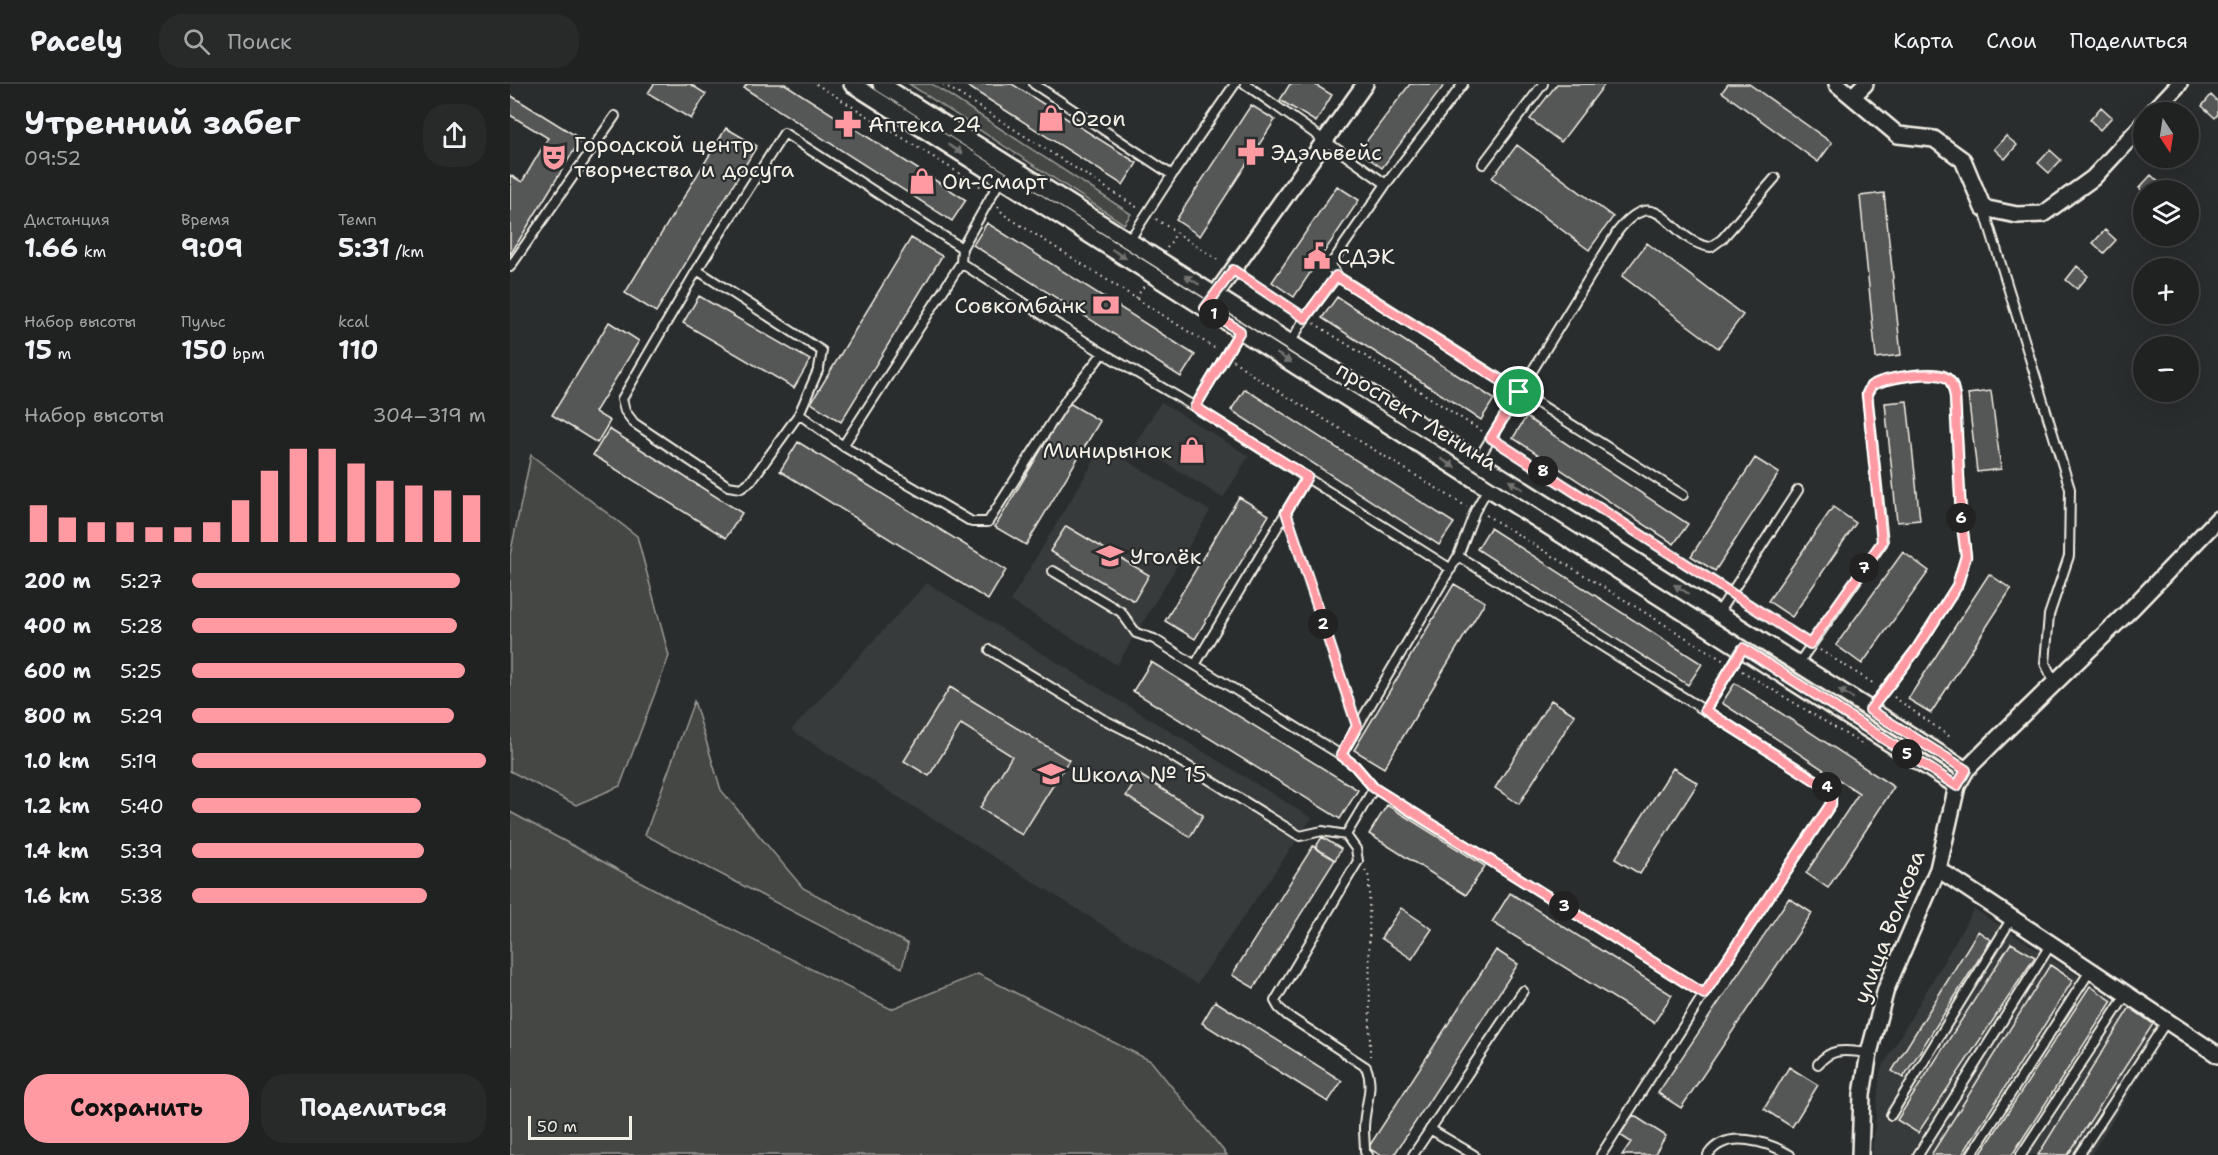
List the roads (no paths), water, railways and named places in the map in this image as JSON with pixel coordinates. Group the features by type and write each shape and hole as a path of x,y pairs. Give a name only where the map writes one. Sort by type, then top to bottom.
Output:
{"street":[{"name":"проспект Ленина","path":"852,84 1957,786"},
{"name":"проспект Ленина","path":"881,84 1966,770"},
{"path":"1205,308 1326,142 1365,84"},
{"path":"1837,84 1898,135 1934,140 1963,160 1983,208 2017,215 2043,214 2093,178 2133,135"},
{"path":"1852,96 1865,84"},
{"path":"2163,102 2179,84"},
{"name":"улица Волкова","path":"1860,1155 1862,1094 1869,1053 1886,989 1938,868 1957,786 1966,770 2055,684 2218,519"},
{"path":"1938,868 2218,1055"}],"lane":[{"path":"1034,84 1172,175"},
{"path":"1129,241 1235,84"},
{"path":"1245,84 1386,184"},
{"path":"1463,84 1386,184 1331,264 1336,276 1683,495"},
{"path":"1483,164 1544,84"},
{"path":"510,267 615,116"},
{"path":"697,270 822,351 819,368 799,414 751,481 741,488 728,486 634,423 625,411 622,399 697,270 784,133 962,248"},
{"path":"1477,461 1618,231 1629,217 1641,210 1653,210 1698,245 1711,247 1722,239 1775,178"},
{"path":"843,446 961,263 962,248 1001,179"},
{"path":"1983,208 2070,489 2069,556 2049,615 2045,663 2055,684"},
{"path":"961,263 1450,568"},
{"path":"1290,342 1336,276"},
{"path":"1195,407 1240,331"},
{"path":"799,414 843,446 972,522 988,522 1068,397 1103,353"},
{"path":"1798,663 1882,542 1867,394 1871,386 1889,380 1932,374 1947,377 1952,383 1956,405 1961,516 1966,556 1957,586 1916,650 1870,710"},
{"path":"1195,665 1307,477"},
{"path":"1341,755 1458,556 1475,511 1488,488"},
{"path":"1718,613 1798,490"},
{"path":"1458,556 1827,788 1831,796 1831,804 1704,994 1601,1155"},
{"path":"1053,571 1121,612 1136,633 1154,639 1341,755 1355,766 1374,788 1704,994"},
{"path":"1705,710 1743,648"},
{"path":"990,650 1101,718 1149,742 1300,836 1322,831 1346,835 1356,849 1358,861 1275,1001 1288,1016 1366,1067 1371,1086 1364,1127 1365,1152 1368,1155"},
{"path":"1346,835 1374,788"},
{"path":"1891,1115 2012,918"},
{"path":"1918,1155 2050,944"},
{"path":"1971,1155 2090,970"},
{"path":"1413,1155 1523,991"},
{"path":"2021,1155 2126,995"},
{"path":"2079,1155 2166,1022"},
{"path":"1818,1064 1826,1054 1835,1051 1869,1053"},
{"path":"1430,1129 1474,1155"},
{"path":"1708,1155 1713,1148 1726,1141 1744,1140 1760,1141 1790,1155"}],"place":[{"name":"Ozon","path":"1051,118"},
{"name":"Аптека 24","path":"848,124"},
{"name":"Эдэльвейс","path":"1251,152"},
{"name":"Городской центр творчества и досуга","path":"554,157"},
{"name":"On-Смарт","path":"922,181"},
{"name":"СДЭК","path":"1317,256"},
{"name":"Совкомбанк","path":"1106,305"},
{"name":"Минирынок","path":"1192,450"},
{"name":"Уголёк","path":"1110,556"},
{"name":"Школа № 15","path":"1051,774"}]}
